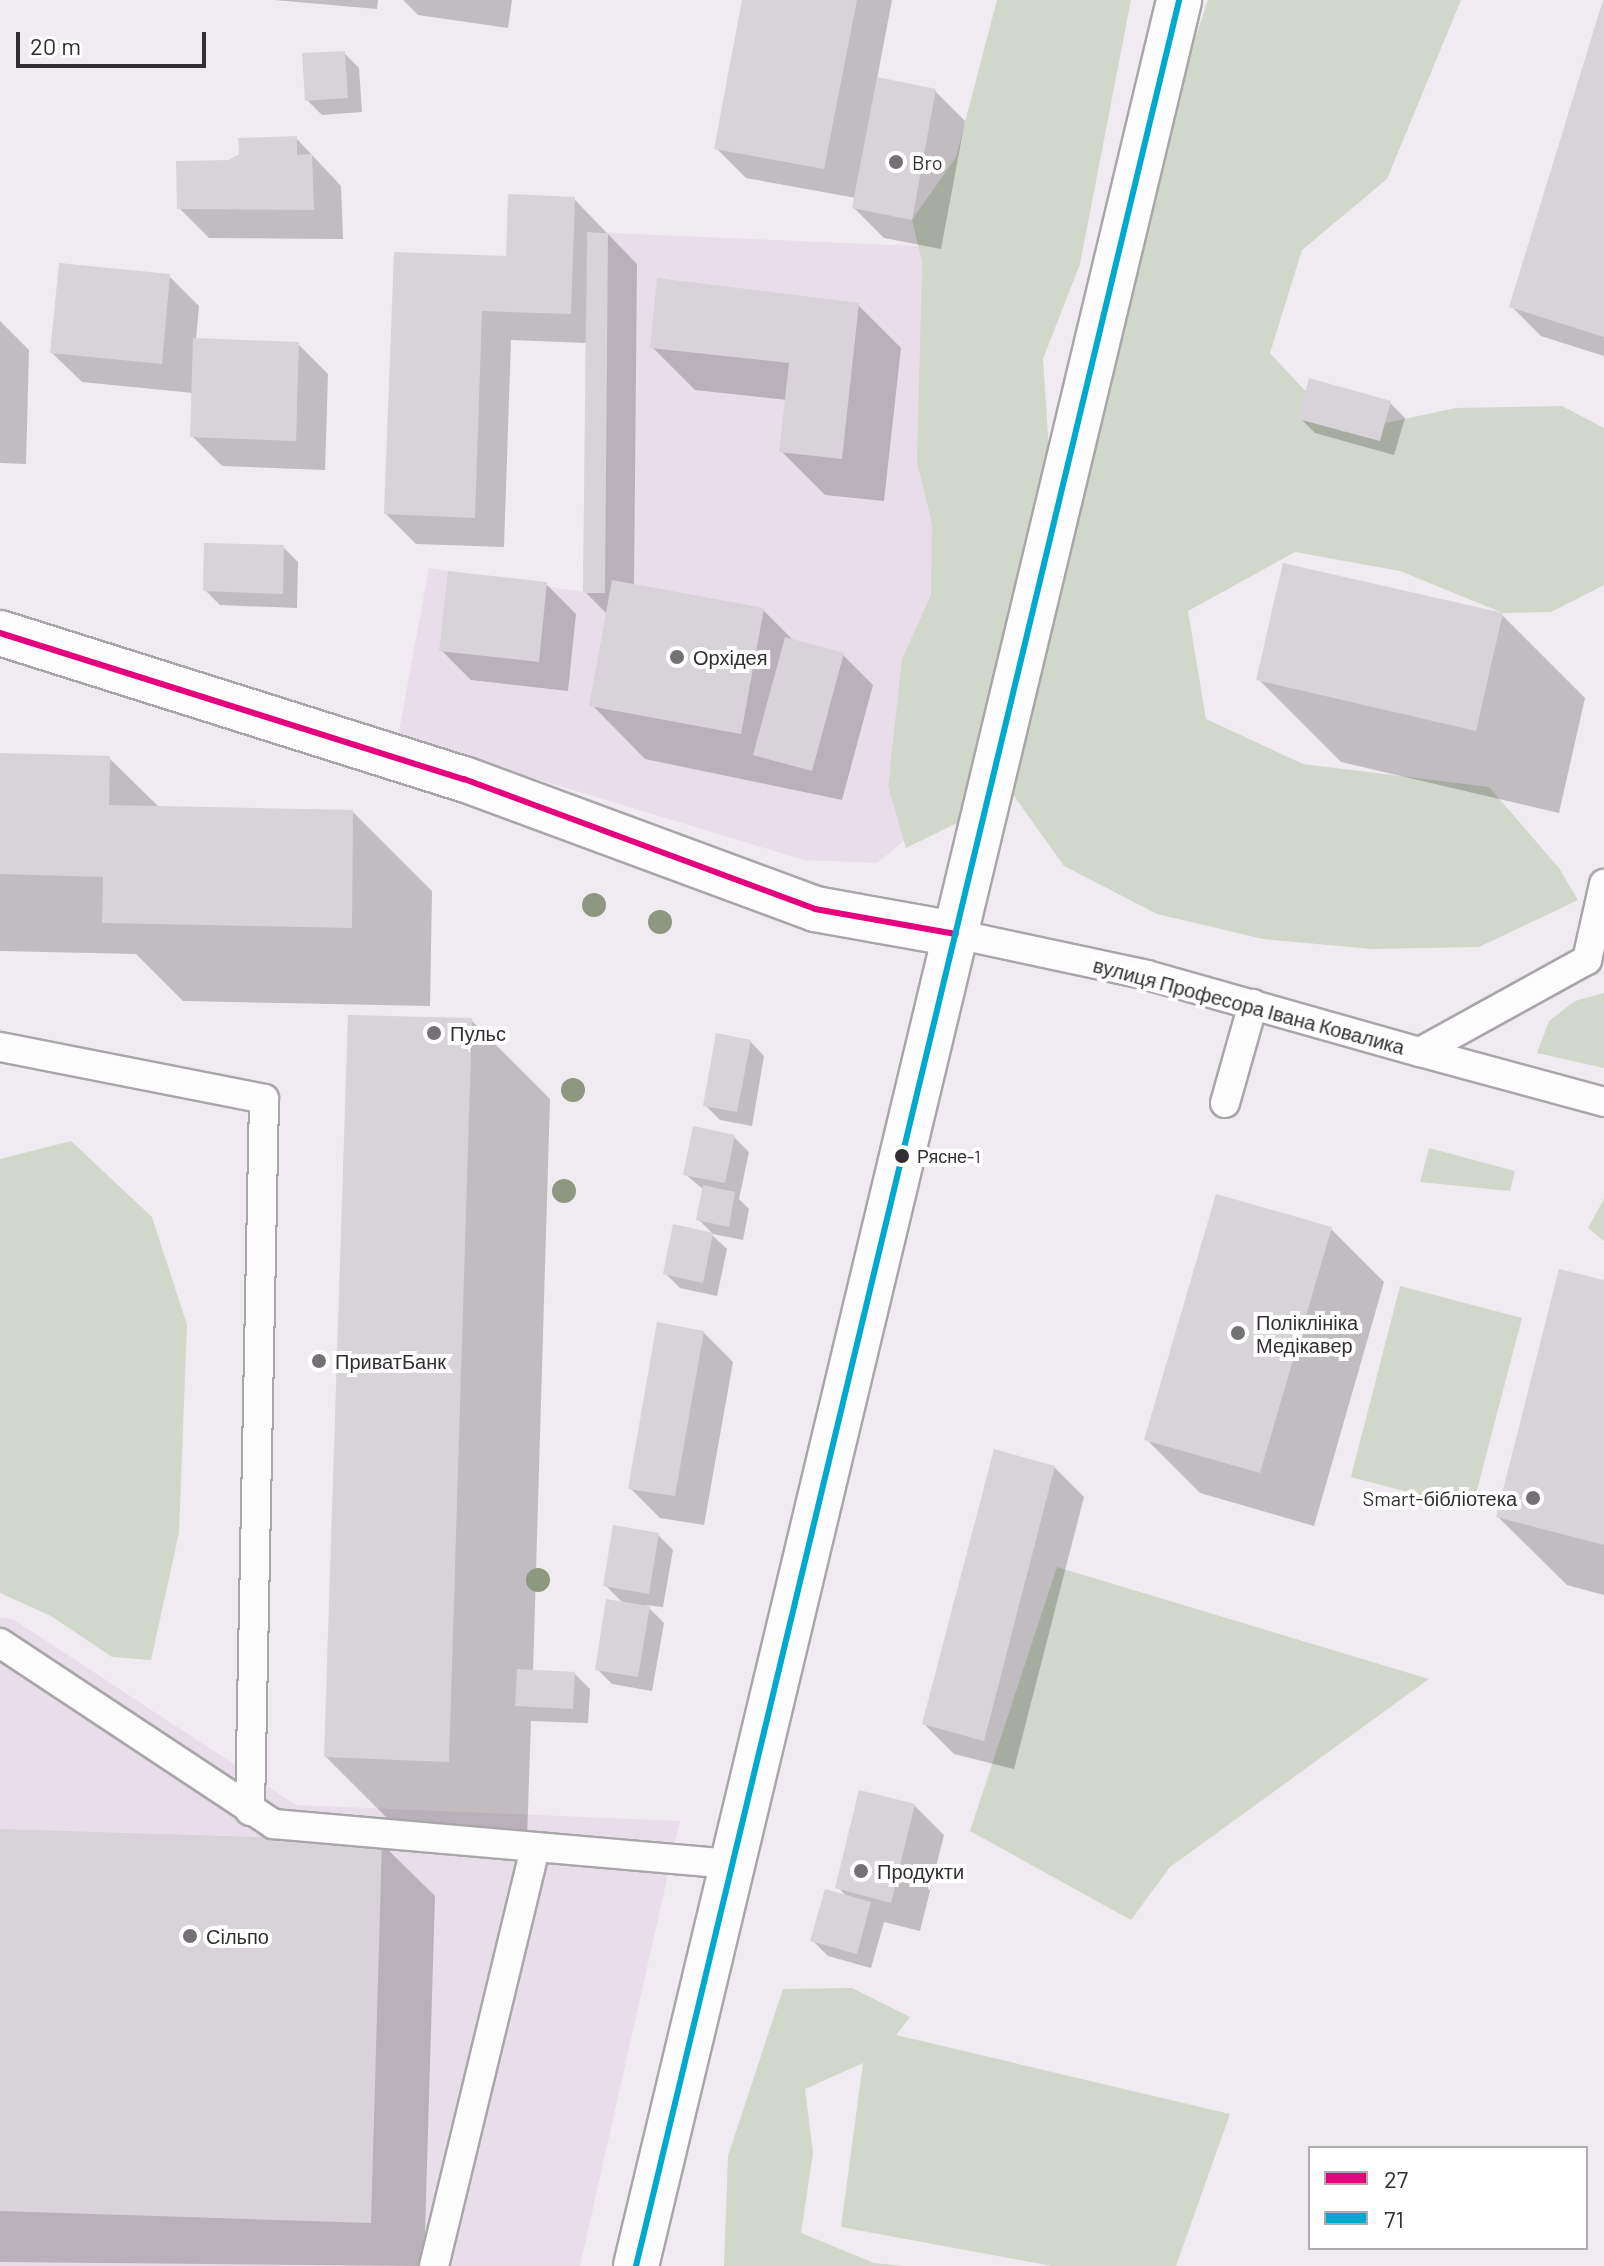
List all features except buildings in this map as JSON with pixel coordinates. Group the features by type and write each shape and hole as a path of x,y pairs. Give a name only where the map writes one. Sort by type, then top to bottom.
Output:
{"main road":[{"path":"636,2266 1179,0"},
{"path":"0,633 464,779 815,909 956,934"}],"lane":[{"name":"вулиця Професора Івана Ковалика","path":"956,934 1253,1004 1420,1052 1595,962 1604,884"},
{"path":"1225,1103 1253,1004"},
{"path":"0,1047 264,1099 250,1811"},
{"path":"1420,1052 1604,1102"},
{"path":"0,1643 273,1824 731,1864"},
{"path":"434,2266 535,1848"}],"shaded area":[{"path":"997,0 1131,0 1080,264 1043,359 1050,467 959,822 906,848 888,786 902,659 931,595 932,524 917,462 922,262 912,220 956,157"},
{"path":"1208,0 1461,0 1387,179 1302,250 1270,353 1343,432 1456,408 1562,406 1604,428 1604,585 1551,612 1503,613 1400,571 1295,552 1188,611 1206,719 1303,764 1489,787 1559,868 1578,900 1479,947 1372,949 1263,939 1157,914 1064,866 1002,779 1154,164"},
{"path":"587,232 1034,251 916,831 877,863 804,860 398,737 429,568 583,592"},
{"path":"1604,993 1604,1068 1537,1053 1549,1021 1575,1001"},
{"path":"71,1141 152,1217 187,1325 179,1533 151,1660 112,1657 51,1616 0,1593 0,1159"},
{"path":"1429,1148 1515,1171 1510,1191 1420,1182"},
{"path":"1604,1199 1604,1241 1588,1228"},
{"path":"1400,1286 1522,1318 1472,1509 1351,1477"},
{"path":"1057,1567 1429,1679 1170,1867 1131,1920 970,1831"},
{"path":"0,1618 13,1619 296,1805 680,1821 580,2266 0,2266"},
{"path":"852,1988 910,2017 896,2035 1230,2114 1176,2266 1052,2266 841,2227 863,2063 805,2089 813,2153 801,2233 874,2263 904,2266 724,2266 728,2156 783,1989"}],"transit line":[{"name":"71","path":"636,2266 1179,0"},
{"name":"27","path":"0,633 464,779 815,909 956,934"}],"place":[{"name":"Bro","path":"896,162"},
{"name":"Орхідея","path":"677,657"},
{"name":"Пульс","path":"434,1033"},
{"name":"Рясне-1","path":"902,1156"},
{"name":"Поліклініка Медікавер","path":"1238,1333"},
{"name":"ПриватБанк","path":"319,1361"},
{"name":"Smart-бібліотека","path":"1533,1498"},
{"name":"Продукти","path":"861,1871"},
{"name":"Сільпо","path":"190,1936"}]}
